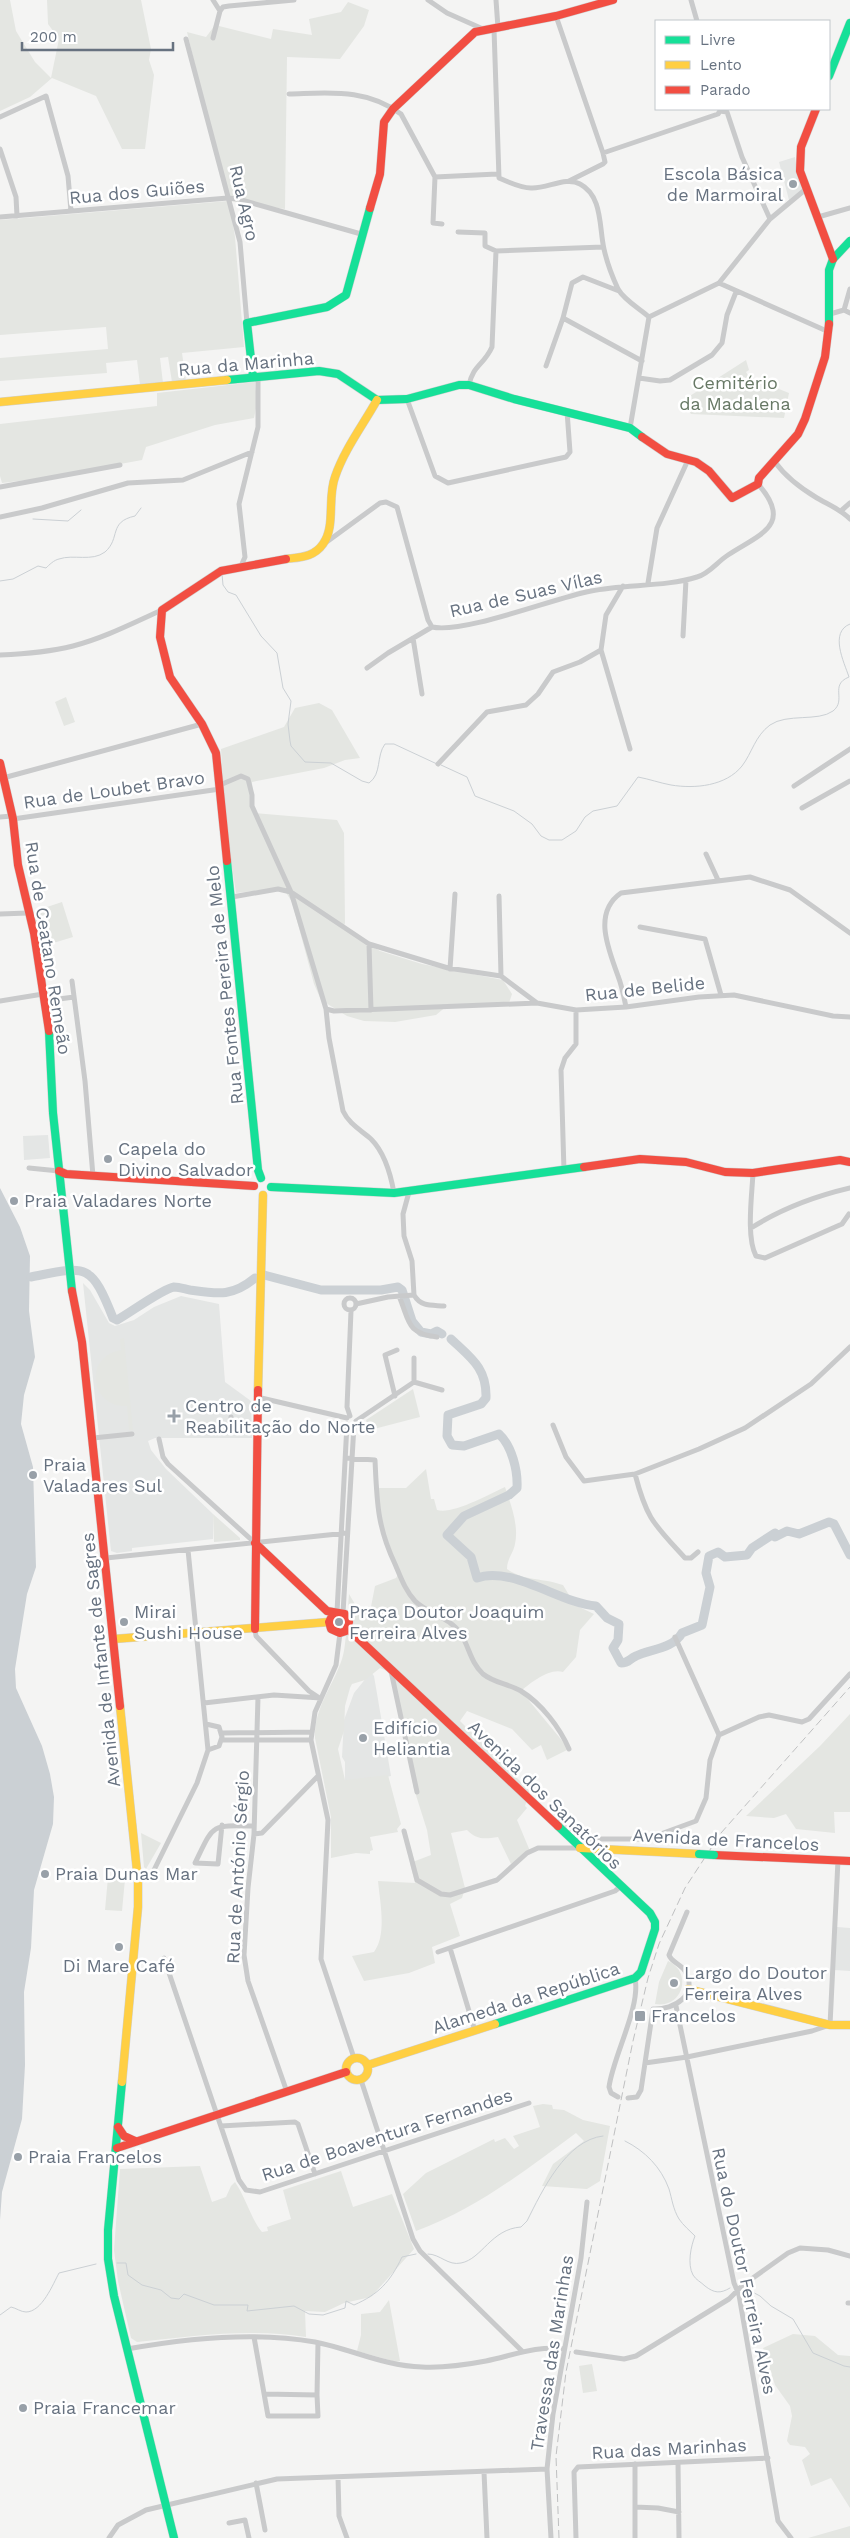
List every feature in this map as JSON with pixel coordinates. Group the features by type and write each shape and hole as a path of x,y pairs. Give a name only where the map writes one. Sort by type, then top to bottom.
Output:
{"main road":[{"path":"247,323 327,307 341,300 349,290 361,234 380,174 384,122 393,108 471,34 483,29 556,16 592,3 612,0"},
{"path":"830,74 849,28"},
{"path":"816,110 799,159 800,171 833,259"},
{"path":"162,610 221,572 241,566 310,556 319,551 328,541 330,495 334,478 377,400 407,399 459,385 469,385 514,399 630,428 667,454 696,462 709,471 732,498 758,484 759,478 798,434 825,357 830,314 829,270 833,259 850,241"},
{"name":"Rua Agro","path":"247,323 256,377"},
{"name":"Rua da Marinha","path":"0,402 256,377 328,372 338,374 377,400"},
{"name":"Rua Fontes Pereira de Melo","path":"162,610 160,637 170,677 202,724 216,753 258,1170 261,1178"},
{"name":"Rua de Ceatano Remeão","path":"0,763 13,818 18,865 44,997 50,1044 53,1113 60,1171"},
{"path":"271,1187 394,1193 409,1192 640,1159 663,1159 686,1162 726,1172 753,1173 840,1160 850,1162"},
{"path":"60,1171 66,1174 254,1186"},
{"name":"Avenida de Infante de Sagres","path":"60,1171 71,1274 96,1438 138,1881 138,1907 107,2248 110,2278 174,2538"},
{"path":"261,1178 269,1181 271,1187 268,1193 263,1195 256,1192 254,1186 255,1182 261,1178"},
{"path":"255,1629 257,1397 263,1195"},
{"path":"255,1543 326,1611 338,1613"},
{"path":"114,1639 329,1622 338,1613"},
{"name":"Avenida dos Sanatórios","path":"338,1613 349,1619 348,1628 391,1670 620,1887 650,1913 655,1922"},
{"path":"329,1622 333,1631 340,1633 348,1628"},
{"name":"Avenida de Francelos","path":"580,1848 850,1861"},
{"path":"597,1864 601,1849"},
{"name":"Alameda da República","path":"368,2065 635,1978 641,1972 655,1929 655,1922"},
{"path":"688,1989 830,2025 850,2025"},
{"path":"354,2058 362,2058 368,2065 368,2074 361,2080 352,2079 346,2072 347,2063 354,2058"},
{"path":"117,2148 346,2072"},
{"path":"118,2127 124,2136 135,2141"}],"street":[{"path":"214,0 220,11"},
{"path":"213,38 220,11 223,7 294,0"},
{"path":"428,0 447,13 483,29"},
{"path":"496,0 497,174 499,178 530,188 547,187 569,181 605,162 556,16"},
{"path":"691,0 697,20"},
{"name":"Rua Agro","path":"186,39 240,242 247,323"},
{"path":"288,94 354,93 393,108 401,114 435,178 432,223 442,224"},
{"path":"0,117 46,96 68,176 71,211"},
{"path":"603,153 718,114 720,110 727,112 731,118 742,157 770,219"},
{"path":"0,149 16,198 17,216"},
{"path":"435,178 497,174"},
{"path":"569,181 580,184 591,195 599,212 603,247 619,291"},
{"path":"649,317 719,284 770,219 806,189"},
{"name":"Rua dos Guiões","path":"0,217 228,198 238,199 361,234"},
{"path":"818,217 850,208"},
{"path":"458,232 485,233 485,246 496,251 603,247"},
{"path":"469,385 471,372 487,357 492,347 496,251"},
{"path":"546,366 563,318 572,283 577,278 583,277 619,291 649,317"},
{"path":"719,284 829,332"},
{"path":"830,314 847,311 850,289"},
{"path":"639,378 660,381 670,380 712,355 722,343 727,315 736,292"},
{"path":"630,428 649,317"},
{"path":"563,318 642,361"},
{"path":"251,565 245,557 239,504 258,427 256,377"},
{"path":"407,399 436,476 448,483 566,457 570,452 567,411"},
{"path":"0,517 34,510 128,483 183,480 252,452"},
{"path":"648,583 657,528 688,460"},
{"path":"775,462 780,470 816,498 842,510 850,519"},
{"path":"0,487 120,465"},
{"name":"Rua de Suas Vílas","path":"328,541 380,503 386,502 397,507 432,627 465,625 592,590 686,580 708,572 724,558 769,529 774,512 771,503 758,484"},
{"path":"842,510 850,503"},
{"path":"241,566 245,557"},
{"path":"683,636 686,580"},
{"path":"623,586 606,615 601,650 630,749"},
{"path":"0,655 53,650 73,646 122,628 162,610"},
{"path":"367,668 432,627"},
{"path":"413,638 422,694"},
{"path":"438,764 487,712 526,705 538,694 553,672 580,662 601,650"},
{"path":"3,778 202,724"},
{"path":"794,786 850,748"},
{"name":"Rua de Loubet Bravo","path":"0,817 13,818 220,787 241,776 248,778 254,812 291,892"},
{"path":"802,808 850,781"},
{"path":"706,854 718,880"},
{"path":"626,1007 619,978 606,944 604,928 614,898 621,893 750,877 790,890 850,933"},
{"path":"232,897 278,889 291,892 326,1009 329,1038 347,1120 377,1146 392,1180 394,1193"},
{"name":"Rua de Belide","path":"291,892 370,944 450,969 501,976 537,1003 576,1010 626,1007 721,995 758,999 833,1016 850,1017"},
{"path":"450,969 455,894"},
{"path":"499,896 501,976"},
{"path":"0,914 28,913"},
{"path":"640,927 706,939 721,995"},
{"path":"370,944 371,1010"},
{"path":"72,981 93,1176"},
{"path":"0,1001 44,997 74,997"},
{"path":"326,1009 334,1011 371,1010 537,1003"},
{"path":"564,1171 561,1070 565,1058 576,1044 576,1010"},
{"path":"29,1168 60,1171"},
{"path":"753,1173 751,1228 752,1250 756,1256 764,1258 842,1224 849,1214"},
{"path":"751,1228 770,1216 794,1206 827,1193 850,1188"},
{"path":"409,1192 403,1214 404,1236 412,1261 412,1296 418,1302 426,1305 444,1306"},
{"path":"338,1613 349,1458 347,1407 351,1310 356,1304 401,1296 412,1296"},
{"path":"401,1296 413,1330 420,1335 437,1338"},
{"path":"351,1310 344,1308 345,1300 353,1299 356,1304"},
{"path":"553,1425 566,1457 584,1481 635,1474 699,1449 745,1428 811,1384 850,1347"},
{"path":"396,1396 384,1355 397,1350"},
{"path":"414,1358 414,1382"},
{"path":"355,1423 414,1382"},
{"path":"414,1382 442,1390"},
{"path":"257,1397 348,1419 355,1423"},
{"path":"348,1419 355,1418 349,1458"},
{"path":"96,1438 132,1434"},
{"path":"159,1439 163,1457 168,1464 255,1543"},
{"path":"349,1458 375,1460 381,1531 403,1586 416,1602 444,1617 461,1634 472,1659 483,1674 504,1686 520,1691 536,1704 563,1736 569,1749"},
{"path":"635,1474 646,1513 656,1528 685,1558 691,1558 698,1552"},
{"path":"106,1558 345,1533"},
{"path":"138,1881 149,1878 154,1870 197,1783 208,1750 188,1550"},
{"path":"255,1629 256,1636 309,1691 321,1698"},
{"path":"340,1633 336,1665 321,1698 311,1732 311,1740 318,1776 326,1803 328,1820 320,1959 354,2058"},
{"path":"552,1821 561,1820 575,1832 591,1839 647,1839 696,1822 706,1798 710,1760 719,1734 675,1639"},
{"path":"391,1670 418,1792"},
{"path":"719,1734 759,1717 769,1715 802,1722 809,1719 850,1674"},
{"path":"204,1703 274,1695 321,1698"},
{"name":"Rua de António Sérgio","path":"258,1697 254,1834 248,1888 244,1955 248,1981 287,2092"},
{"path":"206,1724 216,1725 222,1733 222,1740 217,1748 208,1750"},
{"path":"222,1733 311,1732"},
{"path":"222,1740 311,1740"},
{"path":"254,1834 262,1833 318,1776"},
{"path":"222,1825 218,1864 195,1864 210,1832 222,1825 254,1826"},
{"path":"404,1831 417,1880 441,1894 450,1895 497,1880 527,1853 538,1848 580,1848"},
{"path":"645,2063 687,2057 812,2031 830,2025 838,1860"},
{"path":"438,1952 615,1891 620,1887"},
{"path":"628,2098 640,2095 653,2009 665,2010 676,2006 683,1999 688,1989 686,1971 669,1955 687,1912"},
{"path":"450,1948 475,2031"},
{"name":"Rua de Boaventura Fernandes","path":"164,1958 238,2180 246,2190 260,2192 529,2103"},
{"path":"618,2096 609,2090 609,2083 630,2015 636,1986 635,1978"},
{"name":"Rua do Doutor Ferreira Alves","path":"676,2006 736,2291 739,2295 778,2521 791,2538"},
{"path":"361,2080 413,2239 420,2251 522,2352"},
{"path":"221,2126 295,2122 298,2124 315,2174"},
{"name":"Travessa das Marinhas","path":"551,2538 547,2469 553,2414 581,2258 587,2202"},
{"path":"576,2352 624,2360 636,2356 729,2299 736,2291 788,2253 800,2248 828,2250 850,2256"},
{"path":"127,2349 229,2337 286,2338 318,2343 372,2360 421,2367 485,2361 522,2352 564,2349"},
{"path":"254,2337 268,2416 318,2416 318,2343"},
{"path":"264,2394 317,2395"},
{"name":"Rua das Marinhas","path":"576,2538 574,2472 578,2468 768,2458"},
{"path":"678,2462 679,2538"},
{"path":"635,2464 635,2538"},
{"path":"108,2538 118,2525 141,2512 166,2504 277,2479 547,2469"},
{"path":"484,2472 487,2538"},
{"path":"338,2477 340,2516 347,2538"},
{"path":"256,2483 265,2530"},
{"path":"635,2507 658,2508 679,2512"},
{"path":"229,2523 245,2520 249,2538"}],"shaded area":[{"name":"Escola Básica de Marmoiral","path":"795,157 797,172 803,190 789,200 779,162"},
{"path":"48,1135 50,1158 24,1160 23,1136"},
{"path":"0,1188 20,1227 30,1256 29,1311 35,1357 24,1395 21,1424 33,1467 36,1567 27,1594 15,1669 16,1688 42,1746 54,1797 53,1824 34,1890 31,1948 24,1992 25,2065 22,2119 2,2192 0,2220"},
{"name":"Centro de Reabilitação do Norte","path":"83,1283 90,1290 109,1323 115,1326 134,1320 154,1307 181,1296 219,1304 225,1382 251,1401 252,1438 155,1438 148,1441 151,1450 166,1469 213,1514 213,1539 132,1548 132,1551 117,1553 111,1551"},
{"path":"371,1672 374,1676 391,1776 345,1785 345,1762 342,1757 344,1720 354,1693"},
{"path":"837,1927 850,1928 850,1971 834,1970"}],"green space":[{"path":"0,0 10,0 16,31 35,62 51,78 59,39 48,24 47,0 141,0 151,49 149,60 154,75 145,149 122,149 96,96 52,78 30,97 0,111"},
{"path":"348,2 369,10 364,26 340,59 287,57 285,209 229,201 235,237 244,347 182,353 186,381 172,382 168,357 160,358 163,383 140,385 137,360 106,363 107,373 0,381 0,358 108,349 106,327 0,335 0,220 228,201 187,32 206,37 215,25 271,39 273,29 312,35 309,19 341,12"},
{"name":"Cemitério da Madalena","path":"746,360 749,370 746,372 749,377 789,393 784,418 691,414 682,401"},
{"path":"255,382 257,403 254,418 215,425 146,447 142,460 44,478 2,483 0,476 0,424 157,406 157,393"},
{"path":"66,697 75,722 64,726 55,702"},
{"path":"319,703 332,710 360,758 345,760 324,768 252,782 254,813 337,820 344,833 345,923 343,929 380,951 422,964 503,980 512,994 509,1003 448,1005 436,1015 395,1022 364,1021 347,1016 321,1000 314,984 292,902 283,888 236,893 226,826 221,749 284,727 295,708"},
{"path":"62,902 73,937 40,947 32,912"},
{"path":"124,1338 133,1430 129,1430 127,1406 114,1404 105,1399 96,1381 101,1361 109,1354 121,1350 120,1339"},
{"path":"413,1389 420,1417 370,1430 366,1420"},
{"path":"426,1469 431,1499 434,1499 437,1510 452,1510 461,1507 505,1487 514,1515 516,1530 515,1544 507,1569 520,1576 563,1585 575,1605 594,1614 580,1630 576,1657 563,1672 558,1671 546,1674 521,1691 569,1749 547,1760 541,1745 532,1750 512,1729 467,1711 460,1721 530,1791 525,1806 527,1808 517,1820 530,1851 511,1864 498,1837 481,1838 474,1836 467,1830 451,1833 465,1888 462,1898 450,1904 460,1936 432,1947 435,1963 409,1973 364,1981 352,1956 374,1952 378,1945 382,1918 378,1881 415,1883 410,1863 431,1855 427,1830 414,1789 393,1679 387,1671 380,1668 365,1680 352,1684 345,1706 344,1731 338,1749 345,1780 388,1775 401,1824 397,1829 398,1832 370,1837 373,1850 370,1851 370,1854 356,1853 331,1858 331,1817 315,1738 315,1728 320,1708 341,1662 348,1627 355,1615 348,1608 349,1594 359,1611 370,1612 375,1586 396,1578 399,1573 382,1524 378,1488 406,1488"},
{"path":"213,1514 240,1538 240,1540 214,1542"},
{"path":"850,1714 850,1812 834,1812 835,1833 796,1829 786,1814 774,1818 746,1816 820,1746"},
{"path":"141,1833 161,1843 146,1869 144,1867"},
{"path":"108,1877 125,1879 122,1911 105,1910"},
{"path":"668,1961 676,1966 680,1973 681,1989 672,2001 665,2004 655,2004 659,1982"},
{"path":"552,2105 553,2109 564,2110 583,2120 610,2126 600,2181 587,2189 542,2186 553,2164 584,2141 576,2133 519,2175 480,2200 459,2212 416,2231 403,2194 426,2173 494,2139 495,2142 505,2138 514,2149 519,2146 513,2136 540,2127 533,2106"},
{"path":"200,2166 212,2202 226,2197 235,2182 262,2232 268,2231 267,2227 291,2219 283,2190 341,2171 353,2207 392,2194 414,2249 371,2297 344,2303 325,2312 305,2311 306,2337 285,2334 243,2333 200,2335 137,2342 131,2338 118,2281 114,2250 120,2169"},
{"path":"389,2300 400,2361 396,2362 357,2351 361,2335 361,2314 380,2312"},
{"path":"793,2334 815,2336 838,2355 850,2356 850,2508 831,2478 811,2486 802,2460 810,2454 805,2447 790,2445 787,2441 792,2416 790,2406 775,2385 763,2348"},
{"path":"592,2364 597,2391 583,2393 579,2366"},
{"path":"850,2526 850,2538 808,2538"}],"waterway":[{"path":"0,581 13,579 38,566 46,568 53,561 59,559 100,555 110,547 121,522 135,516 141,508"},
{"path":"33,519 68,521 81,510"},
{"path":"222,574 223,585 228,592 236,595 261,636 277,653 283,688 291,701 288,724 291,746 305,762 331,763 369,783 376,775 385,744 394,744 437,764"},
{"path":"441,765 467,777 475,796 514,811 532,824 541,836 549,840 562,840 576,831 585,817 593,811 617,806 638,777 690,787 719,782 728,778 742,766 757,739 770,725 785,719 819,716 833,711 839,702 840,684 849,677 839,640 844,628 850,624"},
{"path":"31,1277 64,1271 75,1270 84,1272 99,1286 113,1318 117,1320 154,1296 174,1287 224,1293 239,1288 255,1278"},
{"path":"264,1275 321,1290 381,1290 398,1287 402,1290 412,1321 421,1332 431,1334 437,1331 442,1334"},
{"path":"451,1339 471,1358 481,1371 486,1388 486,1398 481,1404 448,1415 447,1436 452,1445 464,1446 499,1434 511,1452 517,1488 509,1495 464,1516 447,1535 471,1557 477,1578 490,1575 505,1577 536,1586 583,1604 596,1606 607,1618 619,1624 618,1640 613,1648 621,1663 667,1645 682,1633 702,1625 710,1587 706,1573 709,1556 718,1552 725,1557 747,1555 752,1548 775,1533 775,1537 787,1531 799,1534 829,1522 834,1524 850,1555"},
{"path":"428,2254 452,2263 461,2263 475,2256 502,2233 521,2227 527,2221 548,2182 567,2157 578,2147 590,2140 603,2136"},
{"path":"625,2141 646,2155 657,2167 666,2181 679,2219 695,2236 690,2260 691,2271 694,2277 714,2291 720,2292 730,2288"},
{"path":"117,2263 126,2263 128,2275 142,2285 161,2290 171,2298 179,2299 184,2294 214,2305 248,2305 247,2311 294,2306 309,2314 323,2315 345,2308 346,2301 354,2305 377,2292 393,2274 402,2257 416,2254"},
{"path":"0,2315 11,2307 24,2312 32,2311 42,2303 59,2273 96,2264"},
{"path":"745,2288 793,2319 813,2353 850,2367"}],"railway":[{"path":"559,2538 556,2456 566,2372 633,2041 648,1978 659,1944 685,1888 721,1833 850,1687"}],"traffic: fast":[{"path":"830,73 850,23"},
{"path":"253,377 247,323 327,307 346,295 370,208"},
{"path":"829,324 829,270 833,259 850,241"},
{"path":"227,380 319,371 338,374 377,400 407,399 459,385 469,385 514,399 630,428 642,437"},
{"path":"227,861 258,1170 261,1178"},
{"path":"49,1031 53,1113 72,1291"},
{"path":"271,1187 394,1193 584,1167"},
{"path":"495,2024 635,1978 641,1972 655,1929 655,1922 650,1913 558,1826"},
{"path":"699,1854 714,1855"},
{"path":"122,2082 108,2230 108,2259 114,2296 174,2538"}],"traffic: slow":[{"path":"0,402 227,380"},
{"path":"286,559 302,557 316,552 323,544 329,529 335,477 349,447 377,400"},
{"path":"258,1390 263,1195"},
{"path":"114,1639 329,1622"},
{"path":"120,1706 138,1881 138,1907 122,2082"},
{"path":"580,1848 699,1854"},
{"path":"688,1989 830,2025 850,2025"},
{"path":"368,2065 495,2024"},
{"path":"353,2058 361,2058 368,2065 368,2069 368,2073 361,2080 353,2080 346,2073 346,2065 353,2058"}],"traffic: jam":[{"path":"370,208 380,174 384,122 393,109 475,32 556,16 613,0"},
{"path":"816,110 801,147 800,171 833,259"},
{"path":"642,437 667,454 696,462 709,471 732,498 758,484 759,478 798,434 805,419 825,357 829,324"},
{"path":"227,861 216,753 202,724 170,677 160,637 162,610 221,571 286,559"},
{"path":"0,763 13,819 18,865 34,933 49,1031"},
{"path":"584,1167 640,1159 686,1162 725,1172 753,1173 840,1160 850,1162"},
{"path":"59,1171 66,1174 254,1186"},
{"path":"72,1291 82,1342 120,1706"},
{"path":"255,1629 258,1390"},
{"path":"255,1543 327,1611 345,1614 349,1622 346,1631 340,1633 331,1629 329,1622 333,1614"},
{"path":"347,1628 558,1826"},
{"path":"714,1855 850,1861"},
{"path":"117,2148 346,2072"},
{"path":"118,2127 124,2136 135,2141"}],"place":[{"name":"Escola Básica de Marmoiral","path":"793,184"},
{"name":"Capela do Divino Salvador","path":"108,1159"},
{"name":"Praia Valadares Norte","path":"14,1201"},
{"name":"Centro de Reabilitação do Norte","path":"174,1416"},
{"name":"Praia Valadares Sul","path":"33,1475"},
{"name":"Mirai Sushi House","path":"124,1622"},
{"name":"Praça Doutor Joaquim Ferreira Alves","path":"339,1622"},
{"name":"Edifício Heliantia","path":"363,1738"},
{"name":"Praia Dunas Mar","path":"45,1874"},
{"name":"Di Mare Café","path":"119,1947"},
{"name":"Largo do Doutor Ferreira Alves","path":"674,1983"},
{"name":"Francelos","path":"640,2016"},
{"name":"Praia Francelos","path":"18,2157"},
{"name":"Praia Francemar","path":"23,2408"}]}
